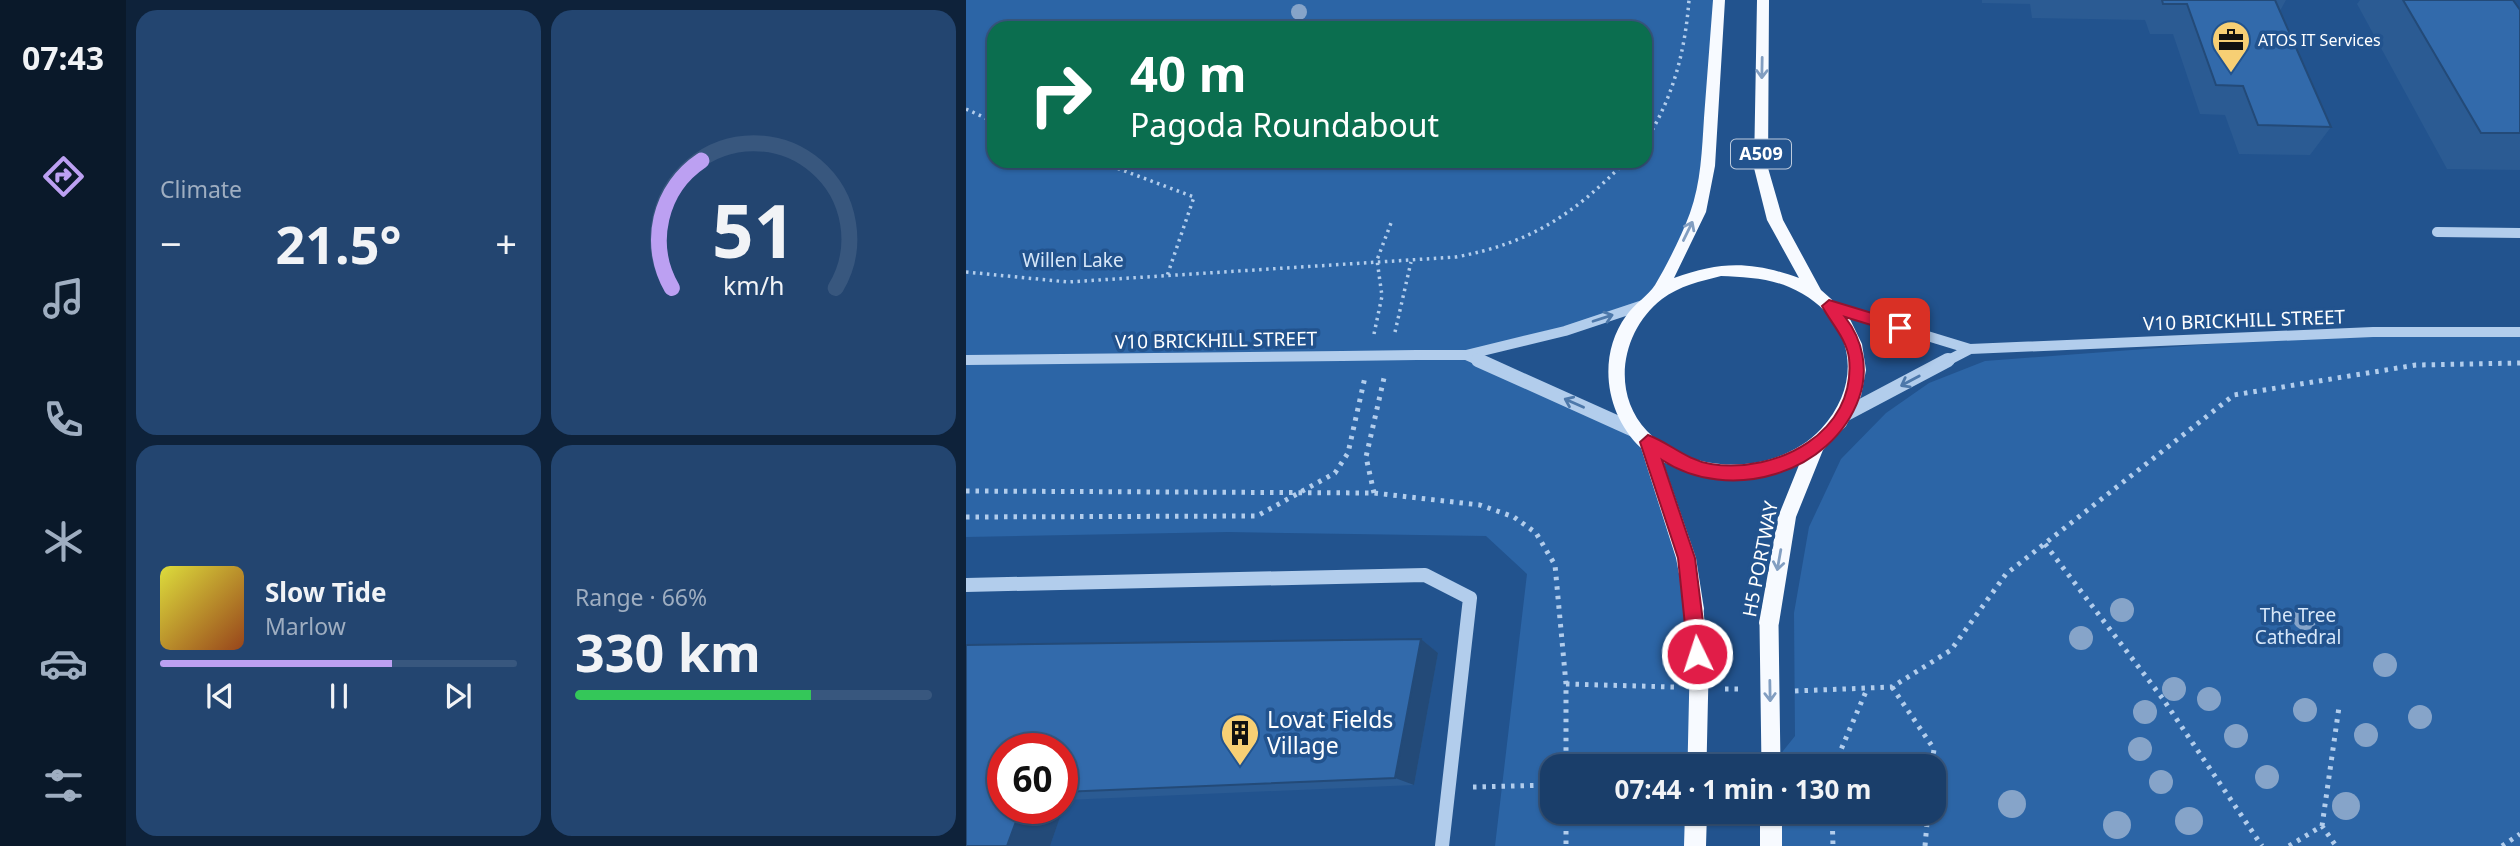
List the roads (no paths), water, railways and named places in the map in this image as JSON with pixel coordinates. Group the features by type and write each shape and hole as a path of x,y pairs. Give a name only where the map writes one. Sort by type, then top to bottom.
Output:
{"main road":[{"name":"A509","path":"1659,293 1698,212 1707,166 1719,0"},
{"name":"A509","path":"1642,436 1676,461 1710,471 1759,470 1783,465 1814,449 1846,414 1856,386 1856,357 1846,330 1823,300 1775,220 1761,168 1763,0"},
{"name":"A509","path":"1697,754 1699,676 1694,609 1686,558 1642,436 1618,399 1614,365 1623,333 1643,305 1688,278 1721,270 1755,271 1777,276 1823,300"},
{"name":"H5 PORTWAY","path":"1771,754 1769,623 1787,517 1814,449"},
{"path":"1695,846 1696,824"},
{"path":"1771,824 1771,846"}],"street":[{"path":"2437,232 2520,233"},
{"name":"V10 BRICKHILL STREET","path":"1823,300 1970,349 2373,332 2520,332"},
{"name":"V10 BRICKHILL STREET","path":"966,360 1466,355 1565,331 1643,305"},
{"name":"V10 BRICKHILL STREET","path":"1846,414 1970,349"},
{"name":"V10 BRICKHILL STREET","path":"1466,355 1642,436"},
{"path":"966,585 1425,575 1470,598 1442,846"}],"place":[{"name":"ATOS IT Services","path":"2231,74"},
{"name":"Lovat Fields Village","path":"1240,767"}],"park label":[{"name":"Willen Lake","path":"1073,260"},
{"name":"The Tree Cathedral","path":"2298,626"}]}
